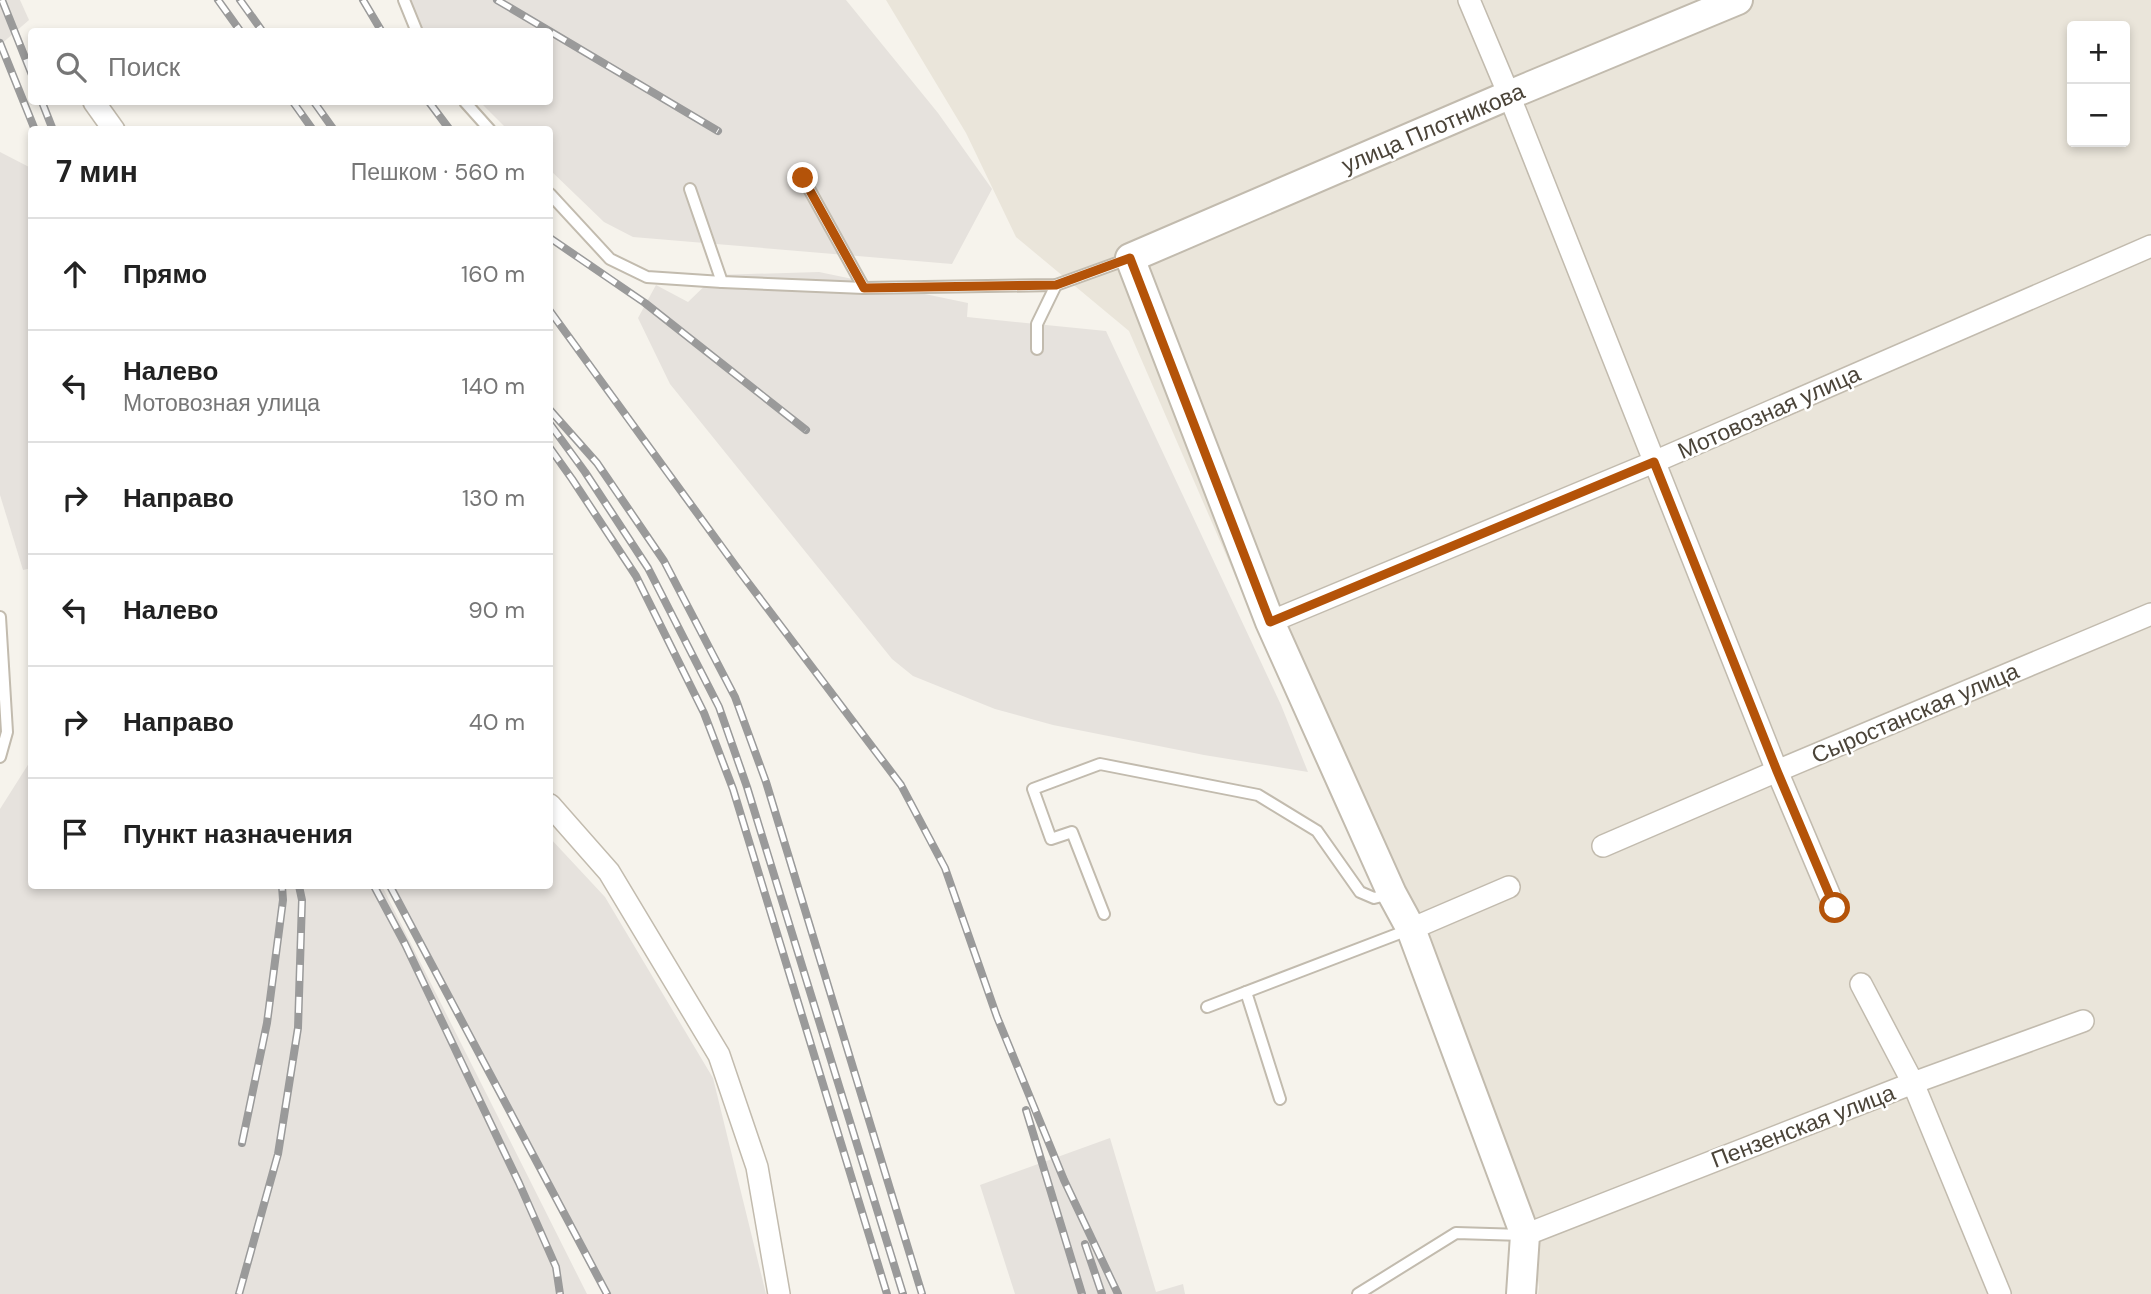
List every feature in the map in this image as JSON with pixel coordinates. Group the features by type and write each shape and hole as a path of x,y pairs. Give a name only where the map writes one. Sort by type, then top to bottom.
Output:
{"street":[{"path":"1469,0 1777,771 1835,908"},
{"name":"улица Плотникова","path":"1130,258 1738,0"},
{"path":"96,105 111,126"},
{"name":"Мотовозная улица","path":"1270,622 1654,462 2151,246"},
{"path":"1130,258 1270,622 1392,894 1411,929 1525,1235 1523,1293"},
{"name":"Сыростанская улица","path":"1603,846 2151,614"},
{"path":"553,808 609,872 719,1055 757,1167 779,1294"},
{"path":"1411,929 1509,887"},
{"path":"1861,984 1913,1083 2000,1294"},
{"name":"Пензенская улица","path":"1525,1235 1913,1083 2083,1021"}],"lane":[{"path":"404,0 415,28"},
{"path":"468,105 486,126"},
{"path":"803,178 864,288"},
{"path":"690,189 722,282"},
{"path":"553,197 610,259 648,277 864,288 1056,285 1130,258"},
{"path":"1037,349 1037,324 1056,285"},
{"path":"0,617 7,732 0,757"},
{"path":"1104,914 1072,832 1051,839 1032,789 1100,764 1258,795 1317,831 1360,892 1374,898 1392,894"},
{"path":"1207,1007 1411,929"},
{"path":"1246,992 1280,1099"},
{"path":"1358,1294 1456,1233 1525,1235"}],"shaded area":[{"path":"0,0 20,0 29,20 0,45"},
{"path":"403,0 846,0 938,113 992,189 952,264 633,237 604,222 553,173 553,126 504,126 483,105 553,105 553,28 419,28"},
{"path":"886,0 2151,0 2151,1294 1538,1294 1529,1223 1465,1057 1337,811 1129,331 1016,237 966,133"},
{"path":"0,152 28,166 28,569 23,570 0,495"},
{"path":"819,272 968,303 967,317 1106,331 1281,705 1308,772 1204,755 1053,725 995,709 913,676 892,659 670,384 638,318 656,285 688,302 716,275"},
{"path":"28,765 28,889 384,889 587,1294 0,1294 0,809"},
{"path":"553,841 605,897 713,1078 766,1294 606,1294 396,889 553,889"},
{"path":"1110,1138 1156,1292 1183,1284 1185,1294 1015,1294 980,1185"}],"railway":[{"path":"2,0 28,65"},
{"path":"218,0 238,28"},
{"path":"240,0 260,28"},
{"path":"363,0 380,28"},
{"path":"497,0 544,28"},
{"path":"553,33 718,131"},
{"path":"0,43 33,126"},
{"path":"43,105 51,126"},
{"path":"295,105 310,126"},
{"path":"316,105 331,126"},
{"path":"431,105 447,126"},
{"path":"553,240 645,303 806,430"},
{"path":"553,315 740,572 901,785 945,868 997,1017 1064,1180 1118,1294"},
{"path":"553,413 597,463 664,561 735,697 766,782 922,1294"},
{"path":"553,428 648,568 719,707 747,787 903,1294"},
{"path":"553,452 636,576 704,713 733,789 887,1294"},
{"path":"242,1143 267,1023 282,889"},
{"path":"239,1294 278,1154 298,1028 302,900 300,889"},
{"path":"376,889 405,944 519,1183 556,1267 560,1294"},
{"path":"392,889 607,1294"},
{"path":"1026,1110 1082,1294"},
{"path":"1085,1244 1102,1294"}],"route":[{"path":"803,178 864,288 1056,285 1130,258 1270,622 1654,462 1777,771 1835,908"}]}
